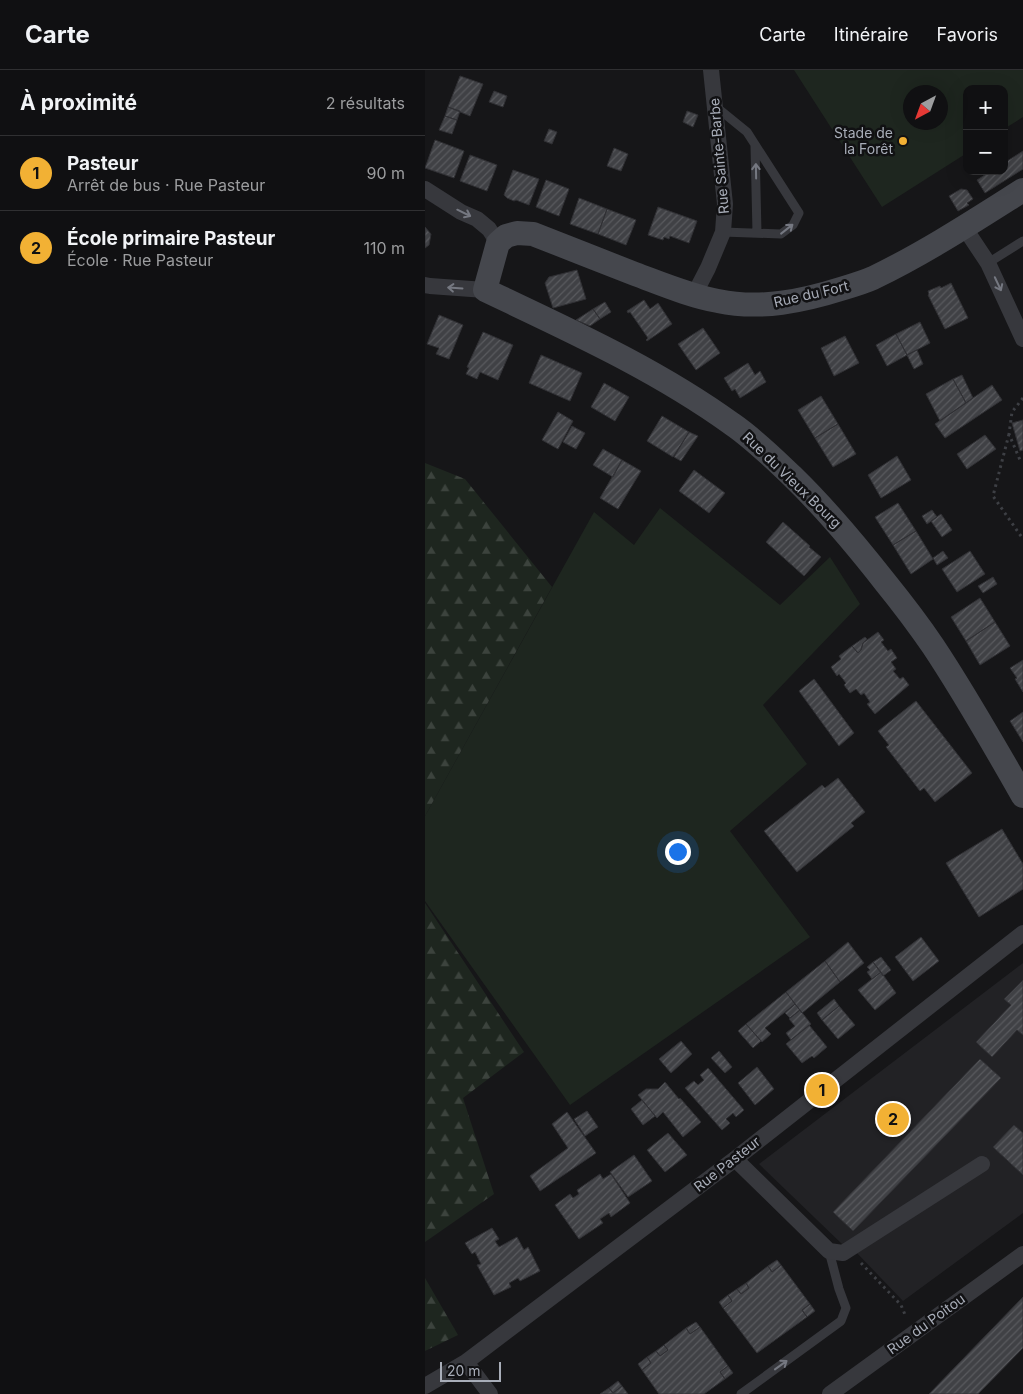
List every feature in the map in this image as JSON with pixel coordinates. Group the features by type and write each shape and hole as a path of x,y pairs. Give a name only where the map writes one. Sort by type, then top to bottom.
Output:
{"street":[{"path":"699,70 712,77"},
{"name":"Rue Sainte-Barbe","path":"694,295 723,232 725,204 712,77"},
{"path":"425,189 461,212 477,219 489,229 498,242 485,290 425,285"},
{"name":"Rue du Fort","path":"498,242 506,236 517,233 533,234 694,295 717,301 747,305 778,304 807,298 871,279 964,227 1023,190"},
{"path":"964,227 988,263 1023,339"},
{"name":"Rue du Vieux Bourg","path":"485,290 573,331 669,383 733,424 770,455 816,499 849,536 933,645 1023,796"},
{"name":"Rue Pasteur","path":"425,1386 466,1362 735,1159 1023,933"},
{"path":"735,1159 829,1251 843,1253 982,1164"},
{"name":"Rue du Poitou","path":"830,1394 1023,1254"},
{"path":"466,1362 490,1394"}],"lane":[{"path":"715,106 747,132 799,213 793,225 781,234 723,232"},
{"path":"755,144 757,233"},
{"path":"988,263 1023,241"},
{"path":"741,1394 841,1321 846,1308 829,1251"}],"path":[{"path":"1023,398 1012,412 1009,434 993,496 1023,539"},
{"path":"1009,434 1020,460 1023,461"},
{"path":"849,1249 901,1305 914,1333"}],"shaded area":[{"path":"1023,963 1023,1213 903,1301 855,1251 842,1244 759,1164"}],"green space":[{"name":"Stade de la Forêt","path":"794,70 1023,70 1023,117 1008,126 1008,85 963,85 963,156 882,207"},
{"path":"425,463 465,479 552,587 425,816"},
{"path":"660,508 780,605 830,557 860,604 763,705 807,764 730,831 810,937 570,1105 425,901 425,816 594,512 634,545"},
{"path":"425,903 524,1052 463,1098 494,1194 425,1242"},
{"path":"425,1278 458,1335 425,1351"}],"building":[{"path":"460,76 483,84 470,116 448,107"},
{"path":"494,91 507,96 503,107 489,102"},
{"path":"448,107 460,111 457,120 445,116"},
{"path":"687,111 698,115 693,127 683,122"},
{"path":"445,116 457,120 452,134 439,130"},
{"path":"549,129 557,132 552,144 544,141"},
{"path":"435,140 464,151 454,178 425,168"},
{"path":"614,148 628,154 621,171 607,166"},
{"path":"1023,151 1023,169 985,193 977,180 985,175 1008,175 1008,160"},
{"path":"470,155 497,165 487,191 460,181"},
{"path":"513,170 539,179 529,205 514,201 504,195"},
{"path":"546,180 569,189 559,216 536,207"},
{"path":"961,189 967,190 973,199 967,203 969,205 958,211 949,196"},
{"path":"579,198 607,209 598,234 570,224"},
{"path":"658,207 697,221 689,243 670,236 669,239 664,237 663,240 648,235"},
{"path":"607,209 636,220 626,245 598,234"},
{"path":"425,227 431,234 429,245 425,248"},
{"path":"577,270 586,299 553,308 545,283 549,277"},
{"path":"951,283 968,318 945,329 928,295 928,291"},
{"path":"644,300 650,309 658,303 672,324 647,341 648,338 630,312 628,313 627,311"},
{"path":"605,302 611,312 600,319 593,309"},
{"path":"593,309 600,319 590,326 576,320"},
{"path":"439,315 463,325 449,359 436,354 439,348 427,344"},
{"path":"920,322 930,343 907,355 896,334"},
{"path":"703,328 720,353 696,370 678,344"},
{"path":"483,332 513,345 498,380 480,372 477,379 466,374 469,368 467,367"},
{"path":"896,334 907,355 887,366 876,345"},
{"path":"845,336 859,363 834,376 821,348"},
{"path":"917,350 923,364 914,369 907,355"},
{"path":"541,355 582,373 570,401 529,383"},
{"path":"748,363 755,375 760,371 766,382 740,398 735,389 732,391 724,378"},
{"path":"962,375 973,398 966,403 953,379"},
{"path":"953,379 966,403 940,421 926,394"},
{"path":"604,383 629,397 615,421 591,407"},
{"path":"992,385 1002,400 945,438 935,424"},
{"path":"821,396 838,424 815,438 798,410"},
{"path":"558,412 573,421 558,449 542,440"},
{"path":"662,416 689,432 673,457 647,441"},
{"path":"1023,420 1023,450 1020,451 1012,423"},
{"path":"838,424 856,454 833,467 815,438"},
{"path":"572,426 585,433 576,449 563,442"},
{"path":"689,432 698,436 681,461 674,457"},
{"path":"985,435 996,449 967,469 957,454"},
{"path":"603,449 622,460 613,477 593,465"},
{"path":"897,456 911,480 881,498 868,475"},
{"path":"622,460 641,471 618,509 600,498"},
{"path":"694,470 725,493 709,513 679,491"},
{"path":"898,503 916,531 893,545 875,517"},
{"path":"932,510 937,517 927,524 922,516"},
{"path":"941,514 952,530 942,537 931,521"},
{"path":"783,522 821,557 804,576 766,542"},
{"path":"916,531 933,559 911,574 893,545"},
{"path":"943,551 948,558 937,565 933,558"},
{"path":"970,551 985,574 957,592 942,569"},
{"path":"993,577 997,584 983,593 978,586"},
{"path":"980,598 995,622 966,641 951,617"},
{"path":"995,622 1010,646 980,665 966,641"},
{"path":"878,632 884,640 881,642 888,651 891,649 897,658 891,662 896,669 893,671 900,679 903,677 909,685 875,714 867,704 870,702 864,693 861,695 856,689 850,693 844,685 846,683 839,674 837,676 831,667 841,659 839,656 852,646 858,653 863,643"},
{"path":"865,637 867,639 858,653 852,646"},
{"path":"1023,660 1023,692 1010,668"},
{"path":"814,679 854,733 839,746 799,691"},
{"path":"916,701 972,773 935,802 924,788 920,791 886,747 889,745 878,731"},
{"path":"1023,712 1023,742 1010,721"},
{"path":"838,778 865,812 851,823 854,826 797,872 764,831 822,785 825,788"},
{"path":"1002,829 1023,864 1023,889 979,917 946,863"},
{"path":"921,937 939,961 913,981 895,957"},
{"path":"848,942 864,963 840,982 825,961"},
{"path":"881,957 891,970 883,976 873,962"},
{"path":"825,961 840,982 802,1013 786,992"},
{"path":"873,962 881,972 872,979 867,972 870,970 867,967"},
{"path":"881,972 896,993 875,1010 858,990"},
{"path":"1023,980 1023,1035 1017,1030 992,1057 976,1042 1011,1005 1004,999"},
{"path":"786,992 795,1004 765,1028 771,1034 762,1042 746,1024"},
{"path":"834,999 839,1006 822,1020 817,1013"},
{"path":"795,1004 800,1010 790,1018 785,1013"},
{"path":"839,1006 855,1025 838,1039 822,1020"},
{"path":"800,1010 811,1024 791,1040 786,1033 795,1026 789,1019"},
{"path":"746,1024 761,1041 753,1048 738,1031"},
{"path":"809,1025 827,1047 814,1058 812,1056 802,1063 786,1044"},
{"path":"681,1041 692,1054 671,1073 659,1059"},
{"path":"719,1051 732,1067 725,1073 711,1058"},
{"path":"980,1059 1001,1078 853,1231 833,1212"},
{"path":"757,1067 774,1089 755,1105 738,1083"},
{"path":"708,1068 744,1110 736,1117 733,1113 726,1119 730,1123 722,1130 685,1088 694,1081 698,1085 704,1080 700,1075"},
{"path":"665,1082 701,1122 683,1137 663,1112 657,1118 638,1095 646,1089 658,1089"},
{"path":"642,1100 655,1116 643,1125 631,1109"},
{"path":"587,1111 598,1127 585,1136 574,1119"},
{"path":"567,1112 596,1153 540,1191 530,1176 568,1148 552,1124"},
{"path":"1014,1125 1023,1133 1023,1175 993,1147"},
{"path":"668,1133 687,1155 665,1172 647,1150"},
{"path":"634,1155 652,1181 628,1197 610,1172"},
{"path":"600,1174 603,1179 611,1174 630,1203 611,1217 609,1213 600,1219 603,1223 579,1239 555,1205 570,1194 573,1198 579,1194 577,1190"},
{"path":"492,1228 499,1239 495,1241 499,1247 517,1237 524,1250 528,1247 540,1271 520,1281 518,1278 509,1283 511,1287 494,1295 477,1265 481,1264 475,1252 472,1254 465,1243"},
{"path":"777,1260 781,1265 772,1272 768,1266"},
{"path":"781,1265 810,1304 802,1310 807,1317 757,1353 723,1308 732,1301 728,1295 737,1289 741,1294 749,1288 746,1283 768,1266 772,1272"},
{"path":"746,1283 749,1288 741,1294 737,1289"},
{"path":"728,1295 732,1301 723,1308 719,1302"},
{"path":"1023,1297 1023,1348 978,1394 929,1394"},
{"path":"810,1304 815,1311 807,1317 802,1310"},
{"path":"696,1322 700,1327 690,1334 686,1328"},
{"path":"700,1327 728,1366 720,1372 725,1379 704,1394 659,1394 642,1370 651,1363 647,1357 656,1351 660,1356 668,1350 664,1345 686,1328 690,1334"},
{"path":"664,1345 668,1350 660,1356 656,1351"},
{"path":"647,1357 651,1363 642,1370 638,1364"},
{"path":"728,1366 733,1373 725,1379 720,1372"},
{"path":"618,1381 622,1386 613,1393 609,1388"},
{"path":"622,1386 628,1394 600,1394 609,1388 613,1393"}],"place":[{"name":"Stade de la Forêt","path":"903,141"},
{"name":"Pasteur","path":"822,1090"},
{"name":"École primaire Pasteur","path":"893,1119"}]}
